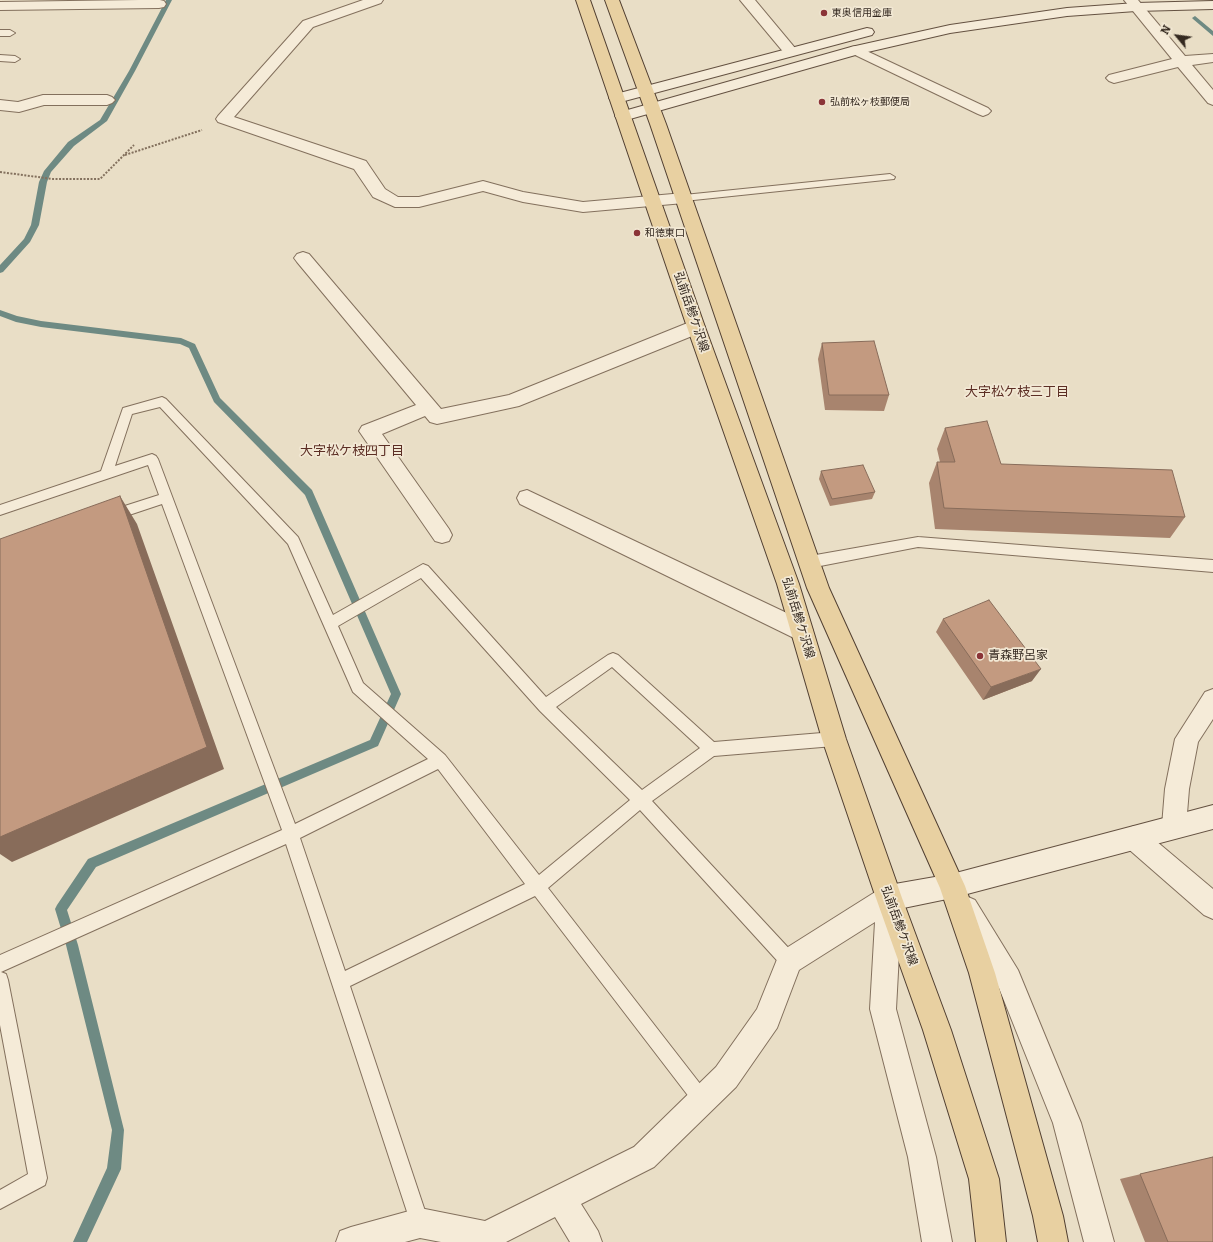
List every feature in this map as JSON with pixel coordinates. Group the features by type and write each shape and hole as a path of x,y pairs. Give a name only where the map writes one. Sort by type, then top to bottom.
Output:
{"main road":[{"name":"弘前岳鰺ケ沢線","path":"583,0 696,327 788,584 834,739 889,898 937,1030 984,1179 991,1242"},
{"path":"612,0 684,198 818,588 952,886 982,973 1046,1209 1053,1242"}],"street":[{"path":"376,0 308,24 224,119 360,164 379,193 395,202 419,202 483,186 523,196 583,207 684,198"},
{"path":"747,0 790,51"},
{"path":"620,107 950,29 1133,3 1213,5"},
{"path":"1133,3 1213,100"},
{"path":"0,6 159,4"},
{"path":"649,99 790,51 884,28"},
{"path":"856,50 983,111"},
{"path":"1114,78 1182,61 1213,58"},
{"path":"0,105 19,107 43,100 107,100"},
{"path":"303,258 437,417 512,402 696,327"},
{"path":"429,407 369,431 442,535"},
{"path":"527,498 802,631"},
{"path":"1174,826 1177,789 1187,739 1213,699"},
{"path":"351,1242 420,1223 486,1236 644,1157 726,1077 767,1018 790,961 889,898 952,886 1174,826 1213,817"},
{"path":"1134,838 1213,906"},
{"path":"952,886 1009,979 1067,1123 1099,1242"},
{"path":"889,898 883,1009 922,1157 937,1242"},
{"path":"560,1198 587,1242"}],"lane":[{"path":"0,58 15,59"},
{"path":"684,198 890,177"},
{"path":"106,474 127,411 162,402 293,541 335,621 358,687 440,760 702,1100"},
{"path":"0,510 152,459 291,834 420,1223"},
{"path":"102,520 167,497"},
{"path":"810,562 918,542 1213,566"},
{"path":"335,621 422,570 545,706 640,800 790,961"},
{"path":"545,706 613,658 711,749"},
{"path":"340,982 538,886 640,800 711,749 834,739"},
{"path":"0,964 291,834 440,760"},
{"path":"0,980 38,1178 0,1200"}],"path":[{"path":"125,155 200,131 224,119"},
{"path":"0,172 53,179 100,179 134,145"}],"building":[{"path":"874,341 889,395 829,395 822,343"},
{"path":"987,421 1001,464 1172,470 1185,517 944,508 937,462 955,462 945,428"},
{"path":"863,465 875,492 832,499 821,471"},
{"path":"120,496 207,747 0,837 0,539"},
{"path":"989,600 1041,669 991,687 943,619"},
{"path":"1213,1157 1213,1242 1168,1242 1140,1174"}],"waterway":[{"path":"0,270 27,240 35,225 43,182 48,171 71,144 103,121 132,71 169,0"},
{"path":"1195,18 1213,34"},
{"path":"0,313 16,319 41,324 181,341 192,346 217,400 309,493 396,694 374,743 92,863 61,909 72,945 118,1130 114,1169 80,1242"}],"place":[{"name":"東奥信用金庫","path":"824,13"},
{"name":"弘前松ヶ枝郵便局","path":"822,102"},
{"name":"和徳東口","path":"637,233"},
{"name":"青森野呂家","path":"980,656"}],"district":[{"name":"大字松ケ枝三丁目","path":"1017,392"},
{"name":"大字松ケ枝四丁目","path":"352,451"}]}
